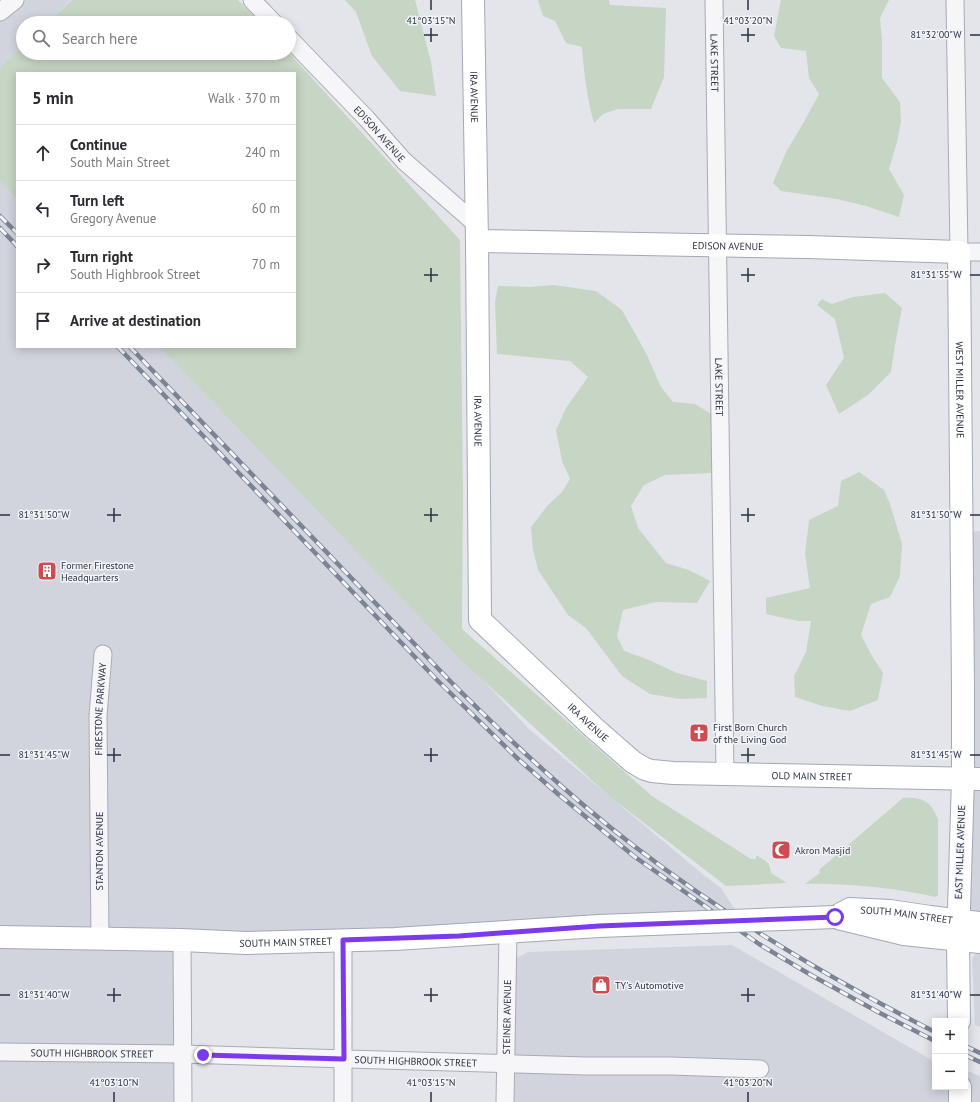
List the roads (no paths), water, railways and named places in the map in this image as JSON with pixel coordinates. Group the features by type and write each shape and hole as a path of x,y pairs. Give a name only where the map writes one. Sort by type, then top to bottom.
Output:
{"main road":[{"name":"IRA AVENUE","path":"473,0 480,620 593,726 634,762 645,769"},
{"name":"EDISON AVENUE","path":"476,233 717,246 969,252"},
{"name":"WEST MILLER AVENUE","path":"969,252 971,779"},
{"name":"OLD MAIN STREET","path":"645,769 660,772 725,774 971,779"},
{"name":"EAST MILLER AVENUE","path":"959,1018 958,930 971,779"},
{"name":"SOUTH MAIN STREET","path":"0,937 182,940 246,943 410,938 678,923 835,917 850,909 890,910 958,930 980,942"},
{"name":"SOUTH MAIN STREET","path":"958,930 980,923"},
{"path":"960,1090 960,1102"}],"street":[{"path":"0,12 15,0"},
{"path":"252,0 267,16"},
{"name":"LAKE STREET","path":"714,0 725,774"},
{"name":"WEST MILLER AVENUE","path":"955,0 969,252"},
{"name":"EDISON AVENUE","path":"296,45 367,119 404,161 476,233"},
{"name":"FIRESTONE PARKWAY","path":"99,763 98,716 103,654"},
{"name":"STANTON AVENUE","path":"99,763 100,939"},
{"name":"STEINER AVENUE","path":"505,1102 508,932"},
{"path":"182,940 183,1102"},
{"path":"343,940 343,1102"},
{"name":"SOUTH HIGHBROOK STREET","path":"0,1052 182,1054 586,1066 671,1066 760,1069"}],"railway":[{"path":"0,216 16,232"},
{"path":"0,228 16,245"},
{"path":"119,348 437,680 517,758 558,794 635,857 759,944 878,1012 932,1039"},
{"path":"131,348 450,681 517,746 586,807 634,846 743,923 818,969 932,1030"},
{"path":"968,1047 980,1053"},
{"path":"968,1056 980,1062"}],"place":[{"name":"Former Firestone Headquarters","path":"47,571"},
{"name":"First Born Church of the Living God","path":"699,733"},
{"name":"Akron Masjid","path":"781,850"},
{"name":"TY's Automotive","path":"601,985"}]}
